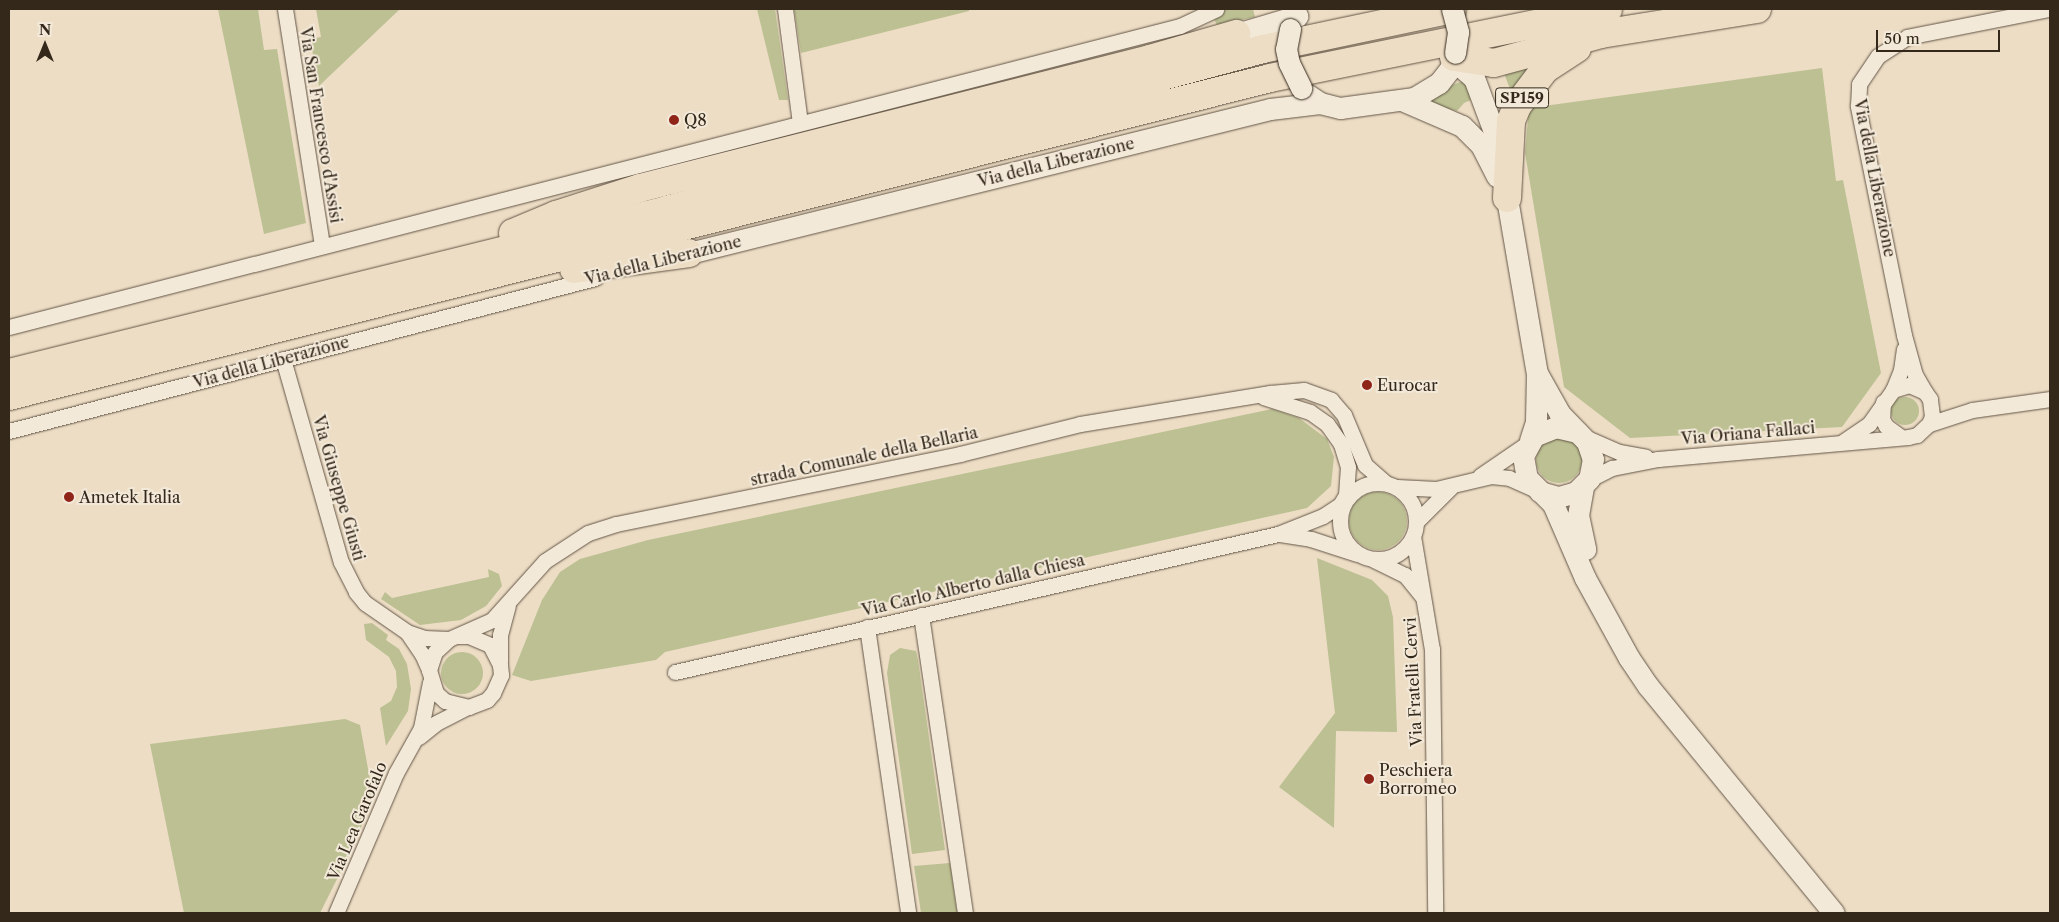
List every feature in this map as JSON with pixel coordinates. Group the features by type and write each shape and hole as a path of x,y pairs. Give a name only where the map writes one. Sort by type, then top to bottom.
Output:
{"highway":[{"path":"9,373 443,263 666,210 1263,49 1452,9"},
{"path":"9,396 1270,78 1605,21 1757,9"},
{"path":"1454,57 1494,62 1605,21"},
{"name":"SP159","path":"1507,198 1511,121 1517,106 1552,62 1605,21"},
{"path":"443,263 556,215 640,188 1150,59 1236,34"},
{"path":"239,337 354,318 554,273 689,253"}],"street":[{"name":"Via San Francesco d'Assisi","path":"285,9 322,246"},
{"path":"785,9 800,123"},
{"path":"9,327 1172,28 1194,21 1216,9"},
{"path":"1298,15 1286,44 1289,62 1301,88 1320,103 1352,108 1402,100 1431,89 1445,76 1454,57 1458,32 1452,9"},
{"name":"Via della Liberazione","path":"1927,396 1915,375 1904,335 1858,106 1860,84 1878,56 1907,37 2049,9"},
{"path":"1172,28 1236,34 1298,15"},
{"name":"SP159","path":"1454,57 1474,78 1497,140 1537,373 1536,422 1524,454 1523,468 1529,482 1553,504 1585,578 1600,602 1613,630 1648,686 1834,913"},
{"name":"SP159","path":"1402,100 1451,119 1468,131 1490,160 1507,198"},
{"name":"Via della Liberazione","path":"9,431 689,253 1280,107 1320,103"},
{"name":"Via della Liberazione","path":"1893,390 1903,361 1904,335"},
{"name":"Via Giuseppe Giusti","path":"283,359 341,562 359,597 406,632 422,654 430,676"},
{"name":"SP159","path":"1537,373 1560,414 1579,434 1593,458 1586,483 1579,524 1600,602"},
{"path":"1842,442 1863,430 1893,390 1909,385 1947,407 1972,410"},
{"path":"1253,396 1297,390 1331,400 1344,415 1365,465 1410,499 1415,529"},
{"name":"Via Carlo Alberto dalla Chiesa","path":"675,672 1278,534 1323,516 1342,500 1347,487 1348,462 1331,429 1304,409 1253,396"},
{"name":"strada Comunale della Bellaria","path":"509,604 535,570 558,550 588,533 616,524 960,454 1080,424 1253,396"},
{"path":"1927,396 1932,416 1929,424"},
{"path":"1883,402 1882,419 1892,432 1900,436 1917,435 1929,424 1972,410 2050,399"},
{"path":"1451,487 1415,529 1406,547 1392,556 1366,557 1352,549 1343,538 1340,524 1341,510 1357,488 1374,482 1417,490 1451,487 1480,476 1549,428 1564,427 1619,452 1658,459"},
{"name":"Via Oriana Fallaci","path":"1658,459 1900,436"},
{"path":"1480,476 1509,478 1539,492 1562,497 1612,468 1658,459"},
{"name":"Via Fratelli Cervi","path":"1415,529 1433,674 1435,913"},
{"name":"Via Carlo Alberto dalla Chiesa","path":"1278,534 1311,539 1366,557"},
{"name":"Via Fratelli Cervi","path":"1366,557 1406,574 1424,599"},
{"path":"509,604 500,635 498,684 493,693 478,704 469,707 445,702 430,676 434,652 454,638 492,620 509,604"},
{"path":"921,615 965,913"},
{"path":"867,628 908,913"},
{"name":"Via Giuseppe Giusti","path":"406,632 424,638 454,638"},
{"path":"454,638 469,636 490,645 500,665"},
{"name":"Via Lea Garofalo","path":"336,913 396,773 426,714 430,676"},
{"name":"Via Lea Garofalo","path":"412,743 436,723 469,707"}],"green space":[{"path":"218,9 258,9 264,50 277,49 306,223 264,234"},
{"path":"316,9 400,9 319,86 310,39 321,37"},
{"path":"757,9 775,9 788,100 779,100"},
{"path":"794,9 969,9 969,11 801,53"},
{"path":"1227,9 1253,9 1255,17 1217,25 1214,19"},
{"path":"1542,56 1514,92 1510,89 1502,68"},
{"path":"1822,68 1836,181 1843,180 1881,373 1842,427 1630,438 1564,387 1525,153 1529,108"},
{"path":"1468,79 1476,98 1464,103 1457,111 1424,102 1447,87"},
{"path":"1905,397 1915,401 1919,411 1915,421 1905,425 1895,421 1891,411 1895,401"},
{"path":"1272,409 1299,418 1327,439 1334,457 1331,486 1307,508 665,652 656,660 531,681 512,675 542,600 560,572 580,559 648,540"},
{"path":"1564,437 1568,438 1578,447 1581,451 1581,469 1572,479 1564,483 1554,483 1546,479 1537,469 1536,455 1540,447 1550,438"},
{"path":"1378,492 1394,497 1402,505 1407,521 1402,537 1394,545 1378,550 1362,545 1354,537 1349,521 1354,505 1362,497"},
{"path":"1317,558 1372,580 1388,596 1393,617 1397,732 1336,731 1334,828 1279,787 1335,713"},
{"path":"488,569 499,574 502,586 486,606 461,620 420,625 381,599 385,592 392,598 489,577"},
{"path":"372,623 388,635 386,640 399,649 407,664 411,689 408,711 386,746 380,708 391,701 397,687 396,671 389,657 366,640 364,624"},
{"path":"900,648 916,651 945,850 912,854 887,673 890,655"},
{"path":"458,652 466,652 477,658 483,673 477,688 466,694 458,694 447,688 441,677 441,669 447,658"},
{"path":"345,719 360,725 373,796 355,843 320,913 184,913 150,744"},
{"path":"950,863 957,913 921,913 914,866"}],"place":[{"name":"Q8","path":"674,120"},
{"name":"Eurocar","path":"1367,385"},
{"name":"Ametek Italia","path":"69,497"},
{"name":"Peschiera Borromeo","path":"1369,779"}]}
